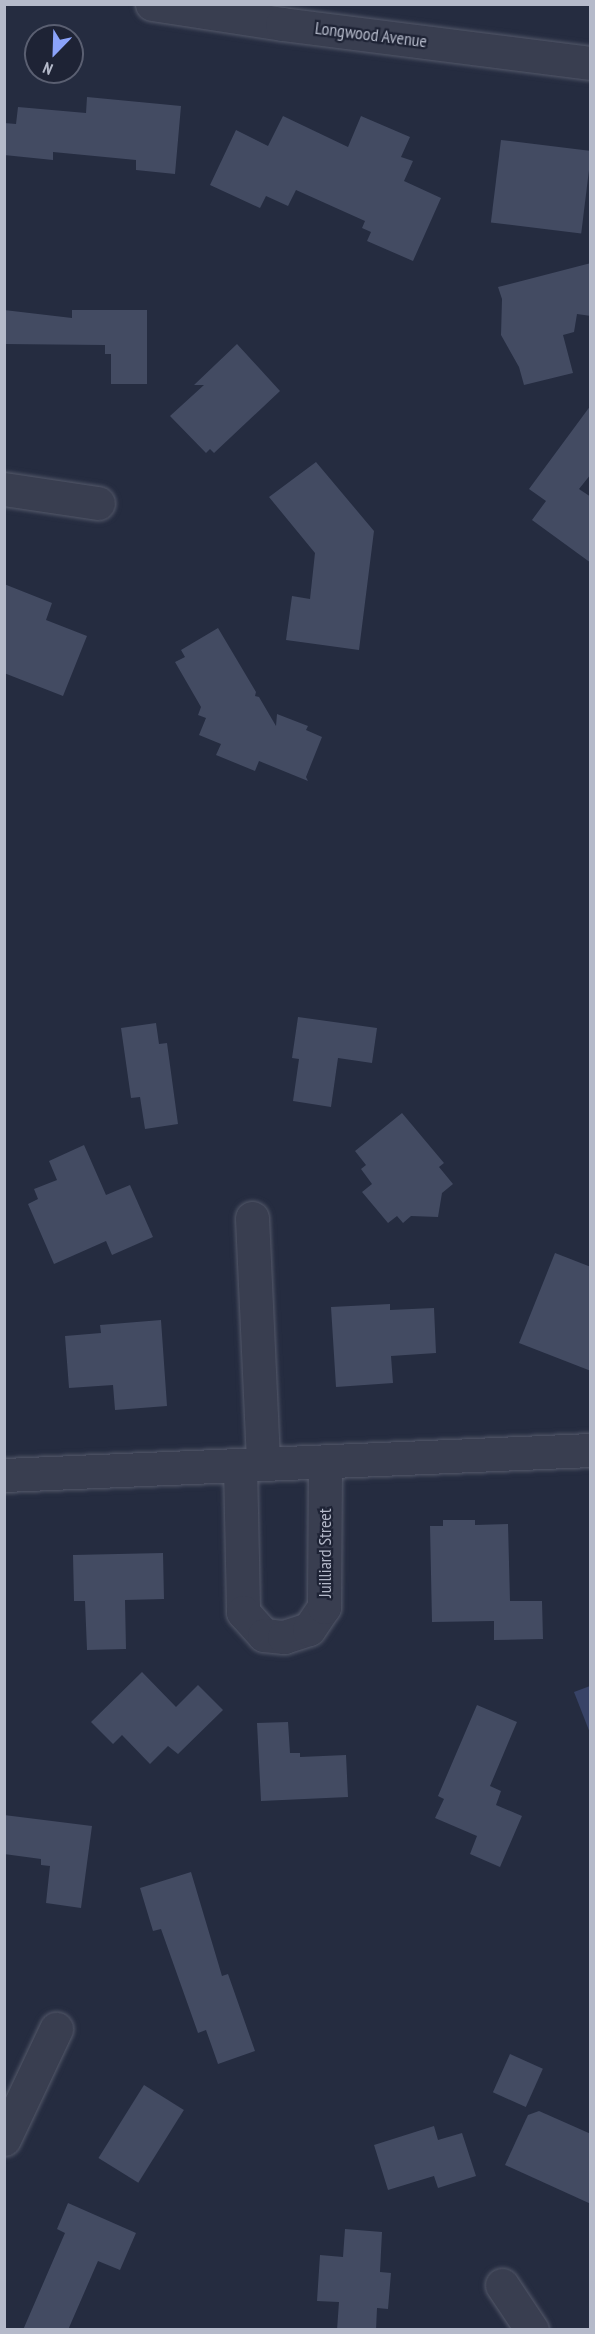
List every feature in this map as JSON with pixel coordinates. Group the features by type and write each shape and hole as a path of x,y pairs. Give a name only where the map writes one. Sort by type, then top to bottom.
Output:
{"street":[{"name":"Longwood Avenue","path":"152,4 282,24 591,63"},
{"path":"4,489 98,503"},
{"name":"Juilliard Street","path":"252,1218 252,1464 243,1612 264,1635 284,1637 309,1629 324,1607 325,1463"},
{"path":"4,1475 591,1450"},
{"path":"4,2139 56,2029"},
{"path":"502,2285 532,2330"}],"water":[{"path":"590,1686 590,1733 574,1692"}],"building":[{"path":"87,97 181,106 175,174 136,170 136,160 53,152 53,160 4,155 4,123 16,124 18,107 86,113"},
{"path":"283,116 348,147 361,116 410,137 401,157 413,161 404,181 441,198 413,261 367,241 371,232 362,228 365,221 296,190 288,206 266,196 260,208 210,185 236,130 268,146"},
{"path":"501,140 590,151 581,233 491,222"},
{"path":"591,263 591,316 577,314 574,332 563,335 573,373 524,385 519,367 501,335 502,299 498,287"},
{"path":"4,310 72,318 72,310 147,310 147,384 111,384 111,354 105,354 105,345 4,344"},
{"path":"237,344 280,391 214,453 210,449 206,453 170,416 204,385 194,385"},
{"path":"591,405 591,474 579,489 591,497 591,563 532,520 546,501 529,489"},
{"path":"316,462 374,531 359,650 286,640 292,596 310,599 315,553 269,497"},
{"path":"4,584 52,603 46,620 87,636 63,696 4,673"},
{"path":"218,628 256,692 255,696 259,697 276,726 277,714 308,726 306,730 322,737 306,777 308,781 259,761 255,771 216,755 221,744 199,735 206,718 198,715 201,707 175,662 185,657 181,650"},
{"path":"298,1017 377,1028 372,1063 338,1058 331,1107 293,1101 299,1059 292,1058"},
{"path":"156,1023 159,1044 167,1043 178,1124 145,1129 140,1097 131,1098 121,1028"},
{"path":"402,1113 444,1163 439,1167 453,1184 442,1193 438,1217 411,1216 403,1223 397,1216 388,1223 362,1192 372,1184 361,1169 366,1165 355,1151"},
{"path":"84,1145 106,1195 130,1185 153,1237 112,1255 106,1241 54,1264 28,1204 38,1199 34,1189 57,1180 49,1161"},
{"path":"555,1253 591,1267 591,1371 519,1343"},
{"path":"390,1304 390,1310 434,1308 436,1353 391,1356 393,1383 336,1387 331,1307"},
{"path":"161,1320 167,1406 115,1410 113,1385 69,1388 65,1336 101,1333 100,1325"},
{"path":"443,1520 475,1520 475,1525 508,1524 510,1601 542,1601 543,1639 494,1640 494,1621 432,1622 430,1526 443,1526"},
{"path":"163,1553 164,1599 125,1600 126,1649 87,1650 85,1601 74,1601 73,1555"},
{"path":"142,1672 176,1707 198,1685 223,1710 178,1754 168,1746 150,1764 122,1735 113,1744 91,1722"},
{"path":"477,1705 517,1722 490,1786 501,1791 496,1805 522,1816 500,1867 470,1854 477,1836 435,1818 444,1799 438,1796"},
{"path":"288,1722 290,1753 300,1753 300,1757 346,1755 348,1797 261,1801 257,1723"},
{"path":"4,1815 92,1826 81,1908 46,1903 50,1866 41,1865 41,1859 4,1854"},
{"path":"191,1872 222,1976 228,1974 255,2051 218,2064 206,2030 198,2033 161,1929 153,1931 140,1888"},
{"path":"510,2054 543,2069 526,2107 493,2092"},
{"path":"144,2085 184,2110 138,2183 98,2158"},
{"path":"539,2111 591,2134 591,2204 505,2165 528,2115"},
{"path":"434,2126 438,2140 462,2133 476,2176 438,2188 434,2176 388,2190 374,2145"},
{"path":"68,2203 136,2233 120,2270 98,2261 68,2330 23,2330 65,2233 57,2229"},
{"path":"345,2229 382,2232 380,2272 391,2273 388,2309 377,2308 376,2330 337,2330 339,2302 317,2301 320,2255 343,2257"}]}
